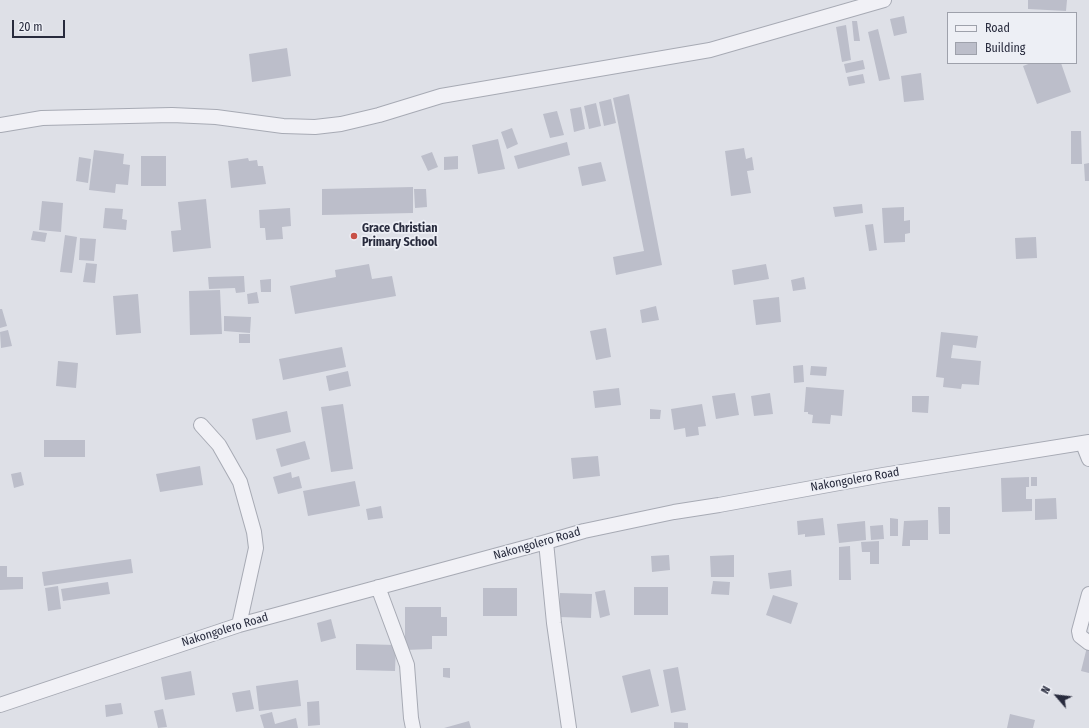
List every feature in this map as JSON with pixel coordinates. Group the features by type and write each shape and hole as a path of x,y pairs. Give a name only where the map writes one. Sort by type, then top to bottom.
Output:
{"street":[{"path":"0,125 42,118 172,115 216,117 283,126 315,127 341,124 379,115 441,96 710,50 884,0"},
{"path":"201,425 218,445 240,482 254,532 256,548 255,555 239,625"},
{"path":"1086,443 1089,459"},
{"name":"Nakongolero Road","path":"0,705 239,625 584,531 674,512 883,475 1086,443"},
{"path":"546,542 554,623 569,728"},
{"path":"378,587 407,665 413,728"},
{"path":"1089,594 1079,631 1083,640 1089,643"}],"building":[{"path":"1028,0 1067,0 1066,11 1028,9"},
{"path":"904,16 907,33 894,36 890,19"},
{"path":"852,21 857,21 860,41 854,41"},
{"path":"846,25 851,60 842,62 836,27"},
{"path":"878,29 890,79 879,81 868,32"},
{"path":"287,48 291,76 252,82 249,54"},
{"path":"863,60 865,69 846,73 844,64"},
{"path":"1028,64 1061,64 1071,92 1037,104 1023,66"},
{"path":"921,73 924,100 904,102 901,76"},
{"path":"863,74 865,83 849,86 847,77"},
{"path":"629,94 662,265 616,275 613,257 644,251 613,98"},
{"path":"611,99 616,123 604,126 599,102"},
{"path":"596,103 601,126 589,129 584,106"},
{"path":"581,107 585,129 574,132 570,109"},
{"path":"557,111 564,135 550,138 543,114"},
{"path":"512,128 518,144 507,149 501,132"},
{"path":"1071,131 1081,131 1082,164 1071,164"},
{"path":"498,139 505,169 478,174 472,145"},
{"path":"567,142 570,155 518,169 514,156"},
{"path":"744,148 746,159 752,157 754,170 747,171 751,193 731,196 725,151"},
{"path":"94,150 124,154 123,164 130,165 128,185 116,184 115,193 89,190"},
{"path":"432,152 438,167 428,171 421,156"},
{"path":"141,156 166,156 166,186 141,186"},
{"path":"458,156 458,169 444,170 444,157"},
{"path":"79,157 91,159 88,183 76,181"},
{"path":"248,158 249,161 257,160 258,166 263,166 266,184 231,188 228,161"},
{"path":"601,162 606,181 582,186 578,167"},
{"path":"1089,163 1089,181 1085,181 1084,164"},
{"path":"413,187 413,213 322,215 322,189"},
{"path":"414,189 426,189 427,207 415,208"},
{"path":"206,199 211,248 173,252 171,231 181,230 178,202"},
{"path":"42,201 63,203 61,232 39,230"},
{"path":"862,204 863,213 835,217 833,207"},
{"path":"904,207 904,221 910,220 910,233 905,234 905,242 884,243 882,208"},
{"path":"105,208 123,209 122,219 127,220 126,230 103,228"},
{"path":"290,208 291,226 282,227 283,239 266,240 265,228 260,228 259,210"},
{"path":"873,224 877,250 869,251 865,225"},
{"path":"33,231 47,233 45,242 31,240"},
{"path":"65,235 77,237 72,273 60,272"},
{"path":"1036,237 1037,258 1016,259 1015,238"},
{"path":"80,238 96,239 94,261 79,260"},
{"path":"86,263 97,264 95,283 83,282"},
{"path":"369,264 372,279 392,276 396,296 295,314 290,286 336,277 335,270"},
{"path":"766,264 769,279 734,285 732,270"},
{"path":"244,276 245,292 236,293 235,288 209,289 208,277"},
{"path":"804,277 806,289 793,291 791,280"},
{"path":"271,279 271,292 261,292 260,280"},
{"path":"220,290 222,334 190,335 189,291"},
{"path":"257,292 259,303 248,304 247,294"},
{"path":"138,294 141,333 116,335 113,296"},
{"path":"779,297 781,322 756,325 753,300"},
{"path":"656,306 659,320 642,323 640,310"},
{"path":"0,309 2,309 7,326 0,328"},
{"path":"224,316 251,317 250,333 224,331"},
{"path":"606,328 611,357 596,360 590,331"},
{"path":"8,330 12,346 1,348 0,332"},
{"path":"941,332 978,336 976,348 953,345 951,358 981,361 979,385 962,384 961,389 943,387 944,378 936,377"},
{"path":"239,334 250,334 250,343 239,343"},
{"path":"342,347 346,367 283,380 279,359"},
{"path":"58,361 78,363 76,388 56,386"},
{"path":"803,365 804,382 794,383 793,366"},
{"path":"811,366 827,367 826,376 810,375"},
{"path":"348,371 351,386 329,391 326,376"},
{"path":"806,387 844,390 842,416 831,415 830,424 812,423 813,415 808,414 808,412 804,412"},
{"path":"619,388 621,405 595,408 593,391"},
{"path":"735,393 739,415 716,419 712,396"},
{"path":"770,393 773,414 754,416 751,396"},
{"path":"912,396 929,396 928,413 912,412"},
{"path":"343,404 353,469 331,472 321,407"},
{"path":"702,404 706,426 698,427 699,435 686,437 685,428 674,430 671,409"},
{"path":"650,409 661,410 660,419 650,419"},
{"path":"287,411 291,432 256,440 252,419"},
{"path":"44,440 85,440 85,457 44,457"},
{"path":"305,441 310,459 281,467 276,449"},
{"path":"598,456 600,476 573,479 571,458"},
{"path":"200,466 203,485 160,492 156,474"},
{"path":"21,472 24,485 14,488 11,474"},
{"path":"291,472 292,478 299,476 302,488 278,494 273,477"},
{"path":"1029,477 1029,487 1026,487 1026,499 1032,499 1032,511 1002,512 1001,478"},
{"path":"1031,477 1037,477 1037,486 1031,486"},
{"path":"355,481 360,506 308,516 303,491"},
{"path":"1056,498 1057,519 1035,520 1035,499"},
{"path":"381,506 383,518 368,520 366,509"},
{"path":"938,507 950,507 950,534 939,534"},
{"path":"823,518 825,535 805,537 805,534 798,535 797,521"},
{"path":"890,518 898,519 898,536 890,536"},
{"path":"928,520 928,540 910,540 910,546 902,546 904,521"},
{"path":"865,521 866,540 839,543 837,524"},
{"path":"883,525 884,539 871,540 870,526"},
{"path":"879,541 879,564 870,564 870,552 862,552 861,542"},
{"path":"850,546 851,580 839,580 839,547"},
{"path":"669,555 670,570 652,572 651,556"},
{"path":"734,555 734,577 711,577 710,556"},
{"path":"131,559 133,573 44,586 42,572"},
{"path":"0,566 7,566 7,577 23,577 23,589 0,590"},
{"path":"791,570 792,586 770,589 768,573"},
{"path":"713,581 730,582 729,595 711,594"},
{"path":"108,582 110,594 63,601 61,589"},
{"path":"58,586 61,609 48,611 45,588"},
{"path":"634,587 668,587 668,615 634,615"},
{"path":"483,588 517,588 517,616 483,616"},
{"path":"605,590 610,615 600,618 595,592"},
{"path":"560,593 592,594 591,618 559,617"},
{"path":"773,595 798,603 791,624 766,615"},
{"path":"405,607 441,607 441,617 447,617 447,636 432,636 432,649 405,650"},
{"path":"331,619 336,638 321,642 317,623"},
{"path":"356,644 396,645 395,671 356,670"},
{"path":"1087,647 1089,648 1089,673 1081,671"},
{"path":"678,667 686,710 671,713 663,670"},
{"path":"443,668 450,668 450,678 443,677"},
{"path":"650,669 659,706 631,713 622,676"},
{"path":"191,671 195,695 165,700 161,677"},
{"path":"298,680 301,706 259,711 256,686"},
{"path":"250,690 254,709 236,712 232,693"},
{"path":"319,701 320,725 308,726 307,702"},
{"path":"121,703 123,714 106,717 105,705"},
{"path":"163,709 167,727 158,728 154,711"},
{"path":"272,712 275,724 296,718 298,728 264,728 260,715"},
{"path":"1010,714 1035,720 1033,728 1007,728"},
{"path":"469,721 471,728 444,728"},
{"path":"674,722 688,723 688,728 674,728"}],"place":[{"name":"Grace Christian Primary School","path":"354,236"}]}
